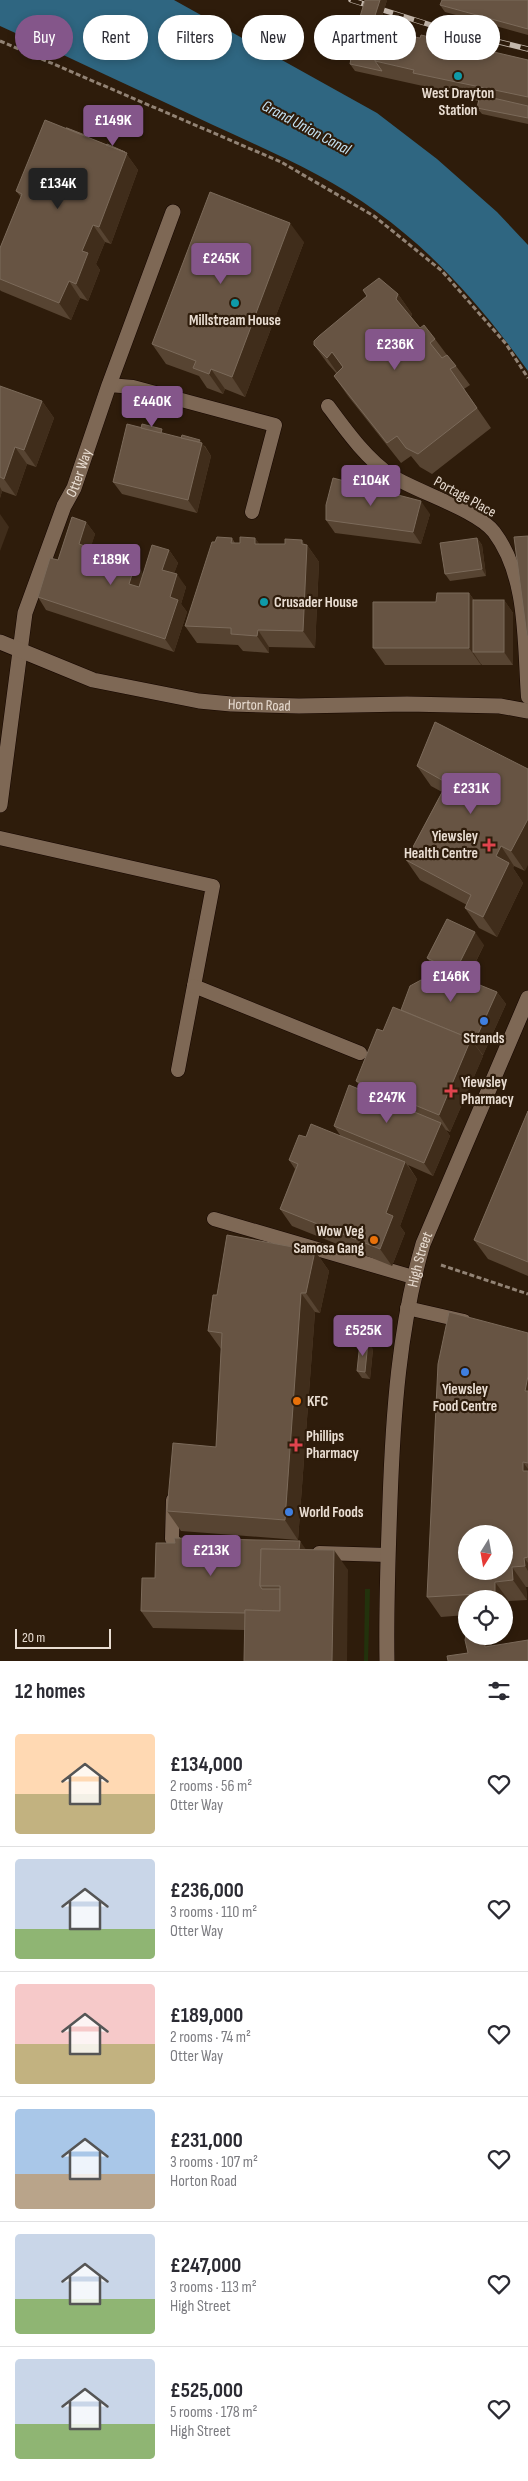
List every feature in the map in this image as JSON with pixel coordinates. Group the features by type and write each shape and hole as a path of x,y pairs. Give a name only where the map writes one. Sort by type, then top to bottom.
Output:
{"street":[{"name":"Otter Way","path":"0,805 25,613 64,506 74,488 109,385 173,212"},
{"name":"Horton Road","path":"0,642 94,680 199,701 289,706 407,704 500,706 528,711"},
{"name":"High Street","path":"387,1661 388,1555 393,1426 407,1308 413,1277 419,1258 528,998"}],"lane":[{"path":"109,385 133,387 275,425 252,512"},
{"name":"Portage Place","path":"328,406 355,442 390,475 451,504 489,526 495,534 511,564 521,602 528,697"},
{"path":"0,838 213,886 178,1070"},
{"path":"194,986 360,1053"},
{"path":"214,1219 413,1277"},
{"path":"407,1308 480,1325"},
{"path":"175,1488 171,1527 172,1539 179,1547 201,1550"},
{"path":"309,1553 388,1555"}],"path":[{"path":"0,41 281,162 374,216 442,271 506,344 528,378"},
{"path":"419,1258 528,1294"}],"green space":[{"path":"365,1589 370,1589 368,1661 364,1661"}],"water":[{"name":"Grand Union Canal","path":"0,0 174,0 201,15 158,15 158,60 232,60 232,32 242,38 242,60 282,60 377,113 437,159 497,212 528,245 528,371 495,327 440,265 399,229 358,199 297,164 73,60 73,15 15,15 15,33 0,26"}],"building":[{"path":"365,0 380,0 375,15 360,15"},
{"path":"442,0 528,0 528,29 500,21 500,15 477,15 440,5"},
{"path":"421,35 426,36 426,60 500,60 500,53 528,60 528,97 413,73 414,70 375,61 416,60 416,37 420,38"},
{"path":"351,60 375,60 382,71 350,64"},
{"path":"480,95 528,106 528,118 477,108"},
{"path":"45,120 127,153 99,227 93,225 82,251 88,253 76,284 69,281 59,303 0,279 0,248 22,194 16,191"},
{"name":"Millstream House","path":"210,192 290,223 232,377 211,369 209,374 193,368 196,361 152,344"},
{"path":"379,278 398,294 396,299 420,328 424,325 435,339 430,343 442,358 447,355 456,366 450,369 477,408 418,454 406,448 397,436 387,443 334,376 343,367 332,352 327,358 314,345 314,341 319,336 367,296 363,290"},
{"path":"0,386 42,401 24,450 15,447 4,479 0,477"},
{"path":"127,424 202,443 188,500 113,482"},
{"path":"142,424 162,429 161,433 141,428"},
{"path":"182,435 200,440 199,442 181,438"},
{"path":"333,478 421,501 413,532 326,520 326,505"},
{"path":"72,517 86,522 79,544 93,549 87,570 100,574 106,553 136,562 129,584 139,587 152,545 169,550 162,570 177,574 170,597 178,600 165,639 38,597 50,558 58,560"},
{"path":"528,536 528,636 527,636 514,537"},
{"name":"Crusader House","path":"217,537 232,538 231,543 240,543 240,537 255,538 255,544 285,544 285,539 302,540 302,544 307,545 303,631 258,630 257,636 231,634 231,628 185,626 212,542 215,542"},
{"path":"477,538 482,569 445,574 440,543"},
{"path":"437,593 469,593 469,648 373,648 373,602 436,602"},
{"path":"473,600 504,600 504,652 473,652"},
{"path":"435,722 528,769 528,819 511,851 501,846 496,856 509,863 483,917 465,908 471,895 406,860 447,783 417,766"},
{"path":"447,919 475,932 455,972 427,958"},
{"path":"438,968 497,992 474,1043 471,1039 401,1010 410,986 421,980 431,984"},
{"path":"393,1007 471,1039 439,1115 356,1081 377,1029 383,1031"},
{"path":"349,1085 441,1123 424,1163 334,1126"},
{"path":"528,1111 528,1262 474,1240"},
{"path":"311,1124 405,1162 386,1213 393,1216 380,1249 280,1209 298,1164 289,1160 299,1135 306,1137"},
{"path":"227,1235 315,1251 306,1293 301,1293 285,1520 167,1511 173,1443 216,1447 222,1333 208,1331 213,1295 217,1295"},
{"path":"449,1312 528,1333 528,1376 525,1391 528,1391 528,1463 523,1462 523,1471 528,1471 528,1557 524,1558 525,1566 513,1567 513,1525 458,1525 458,1580 513,1580 495,1582 495,1590 458,1590 458,1595 427,1597 438,1364"},
{"path":"360,1342 368,1342 365,1372 357,1371"},
{"path":"174,1538 300,1541 299,1550 261,1549 260,1586 262,1589 280,1589 280,1611 245,1610 245,1613 141,1611 142,1578 155,1578 156,1543 175,1543"},
{"path":"261,1549 334,1550 332,1661 244,1661 245,1610 280,1611 280,1586 260,1586"},
{"path":"528,1640 528,1661 448,1661 447,1656 468,1653 466,1645 485,1645 485,1647 513,1645 513,1642"}],"railway":[{"path":"351,0 434,26 528,49"}],"place":[{"name":"West Drayton Station","path":"458,76"},
{"name":"Millstream House","path":"235,303"},
{"name":"Crusader House","path":"264,602"},
{"name":"Yiewsley Health Centre","path":"489,845"},
{"name":"Strands","path":"484,1021"},
{"name":"Yiewsley Pharmacy","path":"451,1091"},
{"name":"Wow Veg Samosa Gang","path":"374,1240"},
{"name":"Yiewsley Food Centre","path":"465,1372"},
{"name":"KFC","path":"297,1401"},
{"name":"Phillips Pharmacy","path":"296,1445"},
{"name":"World Foods","path":"289,1512"}]}
